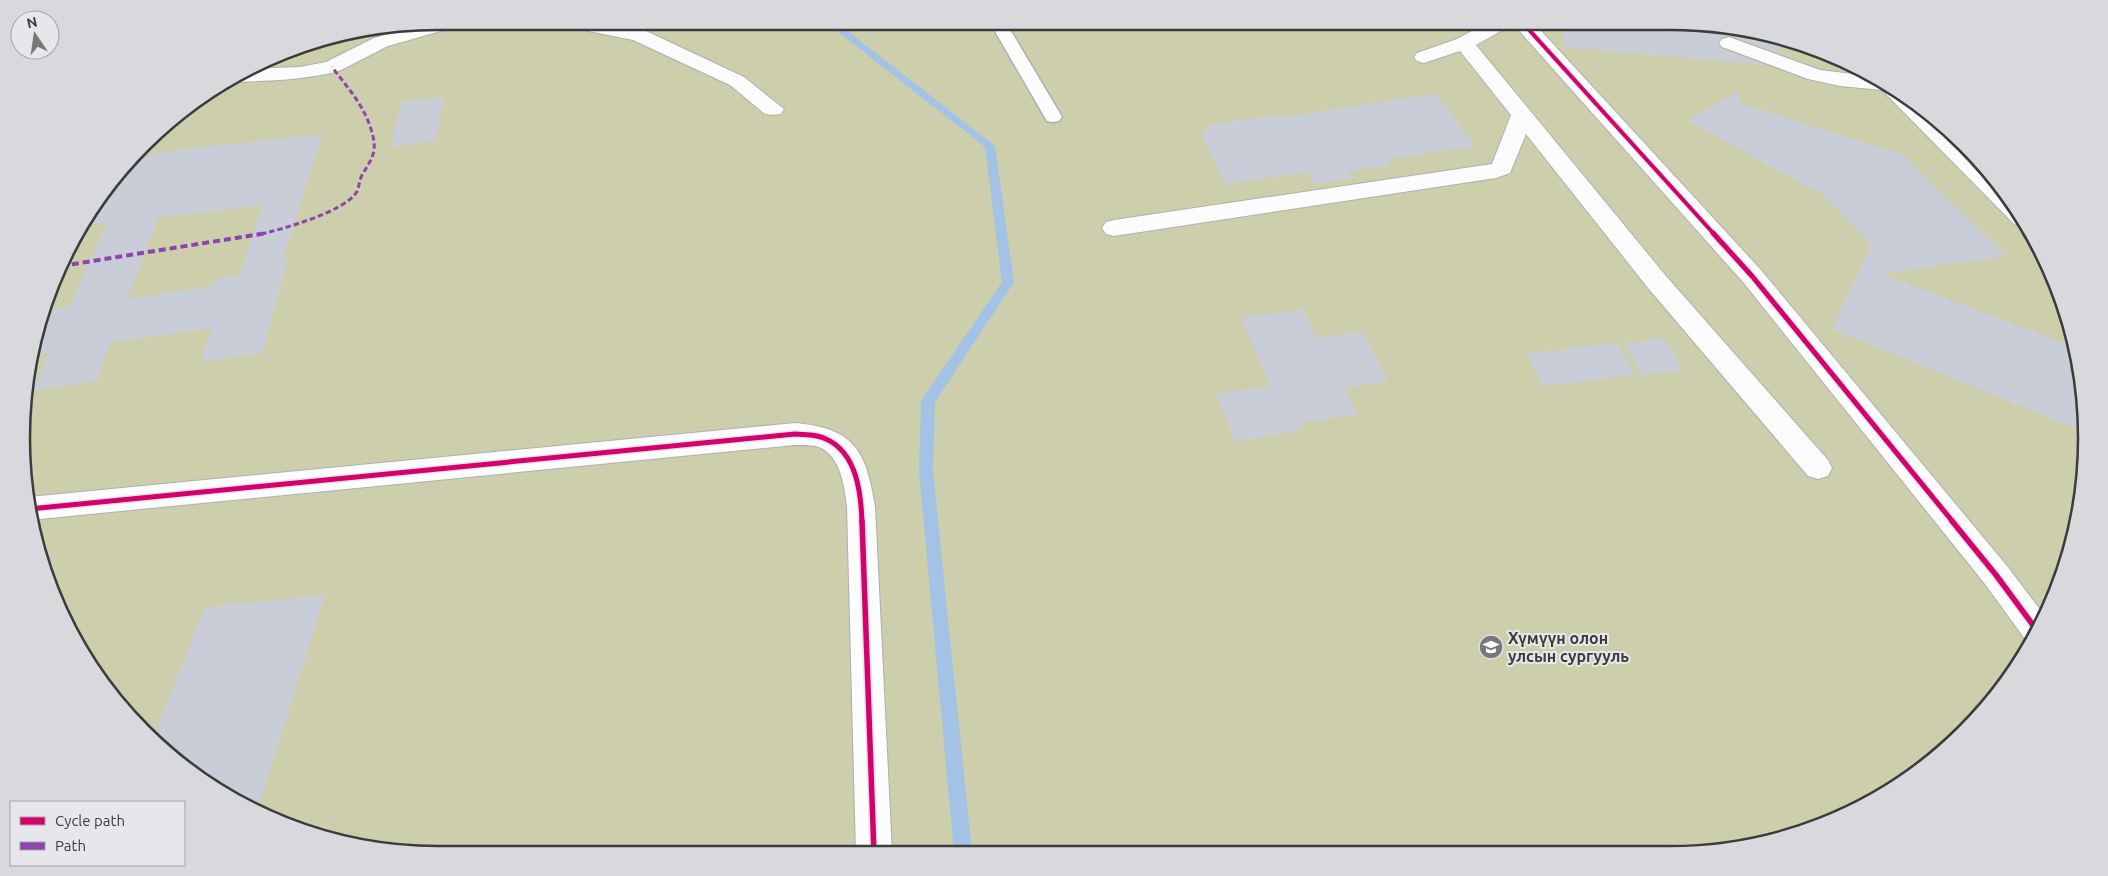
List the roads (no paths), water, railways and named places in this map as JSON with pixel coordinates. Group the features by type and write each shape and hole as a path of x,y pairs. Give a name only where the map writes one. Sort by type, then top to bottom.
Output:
{"street":[{"path":"614,30 639,35 737,81 773,109"},
{"path":"1424,57 1464,43 1488,30"},
{"path":"1529,30 1752,276 1990,567 2033,624"},
{"path":"252,75 300,73 332,67 381,42 421,31"},
{"path":"1464,43 1657,282 1818,468"},
{"path":"1729,43 1815,75 1840,80 1869,82"},
{"path":"1917,113 1996,193"},
{"path":"1114,228 1496,172 1502,168 1522,114"},
{"path":"36,508 796,434 826,438 846,454 857,476 862,506 874,846"}],"lane":[{"path":"1002,30 1053,117"}],"waterway":[{"path":"841,30 990,146 1008,282 928,401 926,471 962,846"}],"place":[{"name":"Хүмүүн олон улсын сургууль","path":"1491,647"}]}
